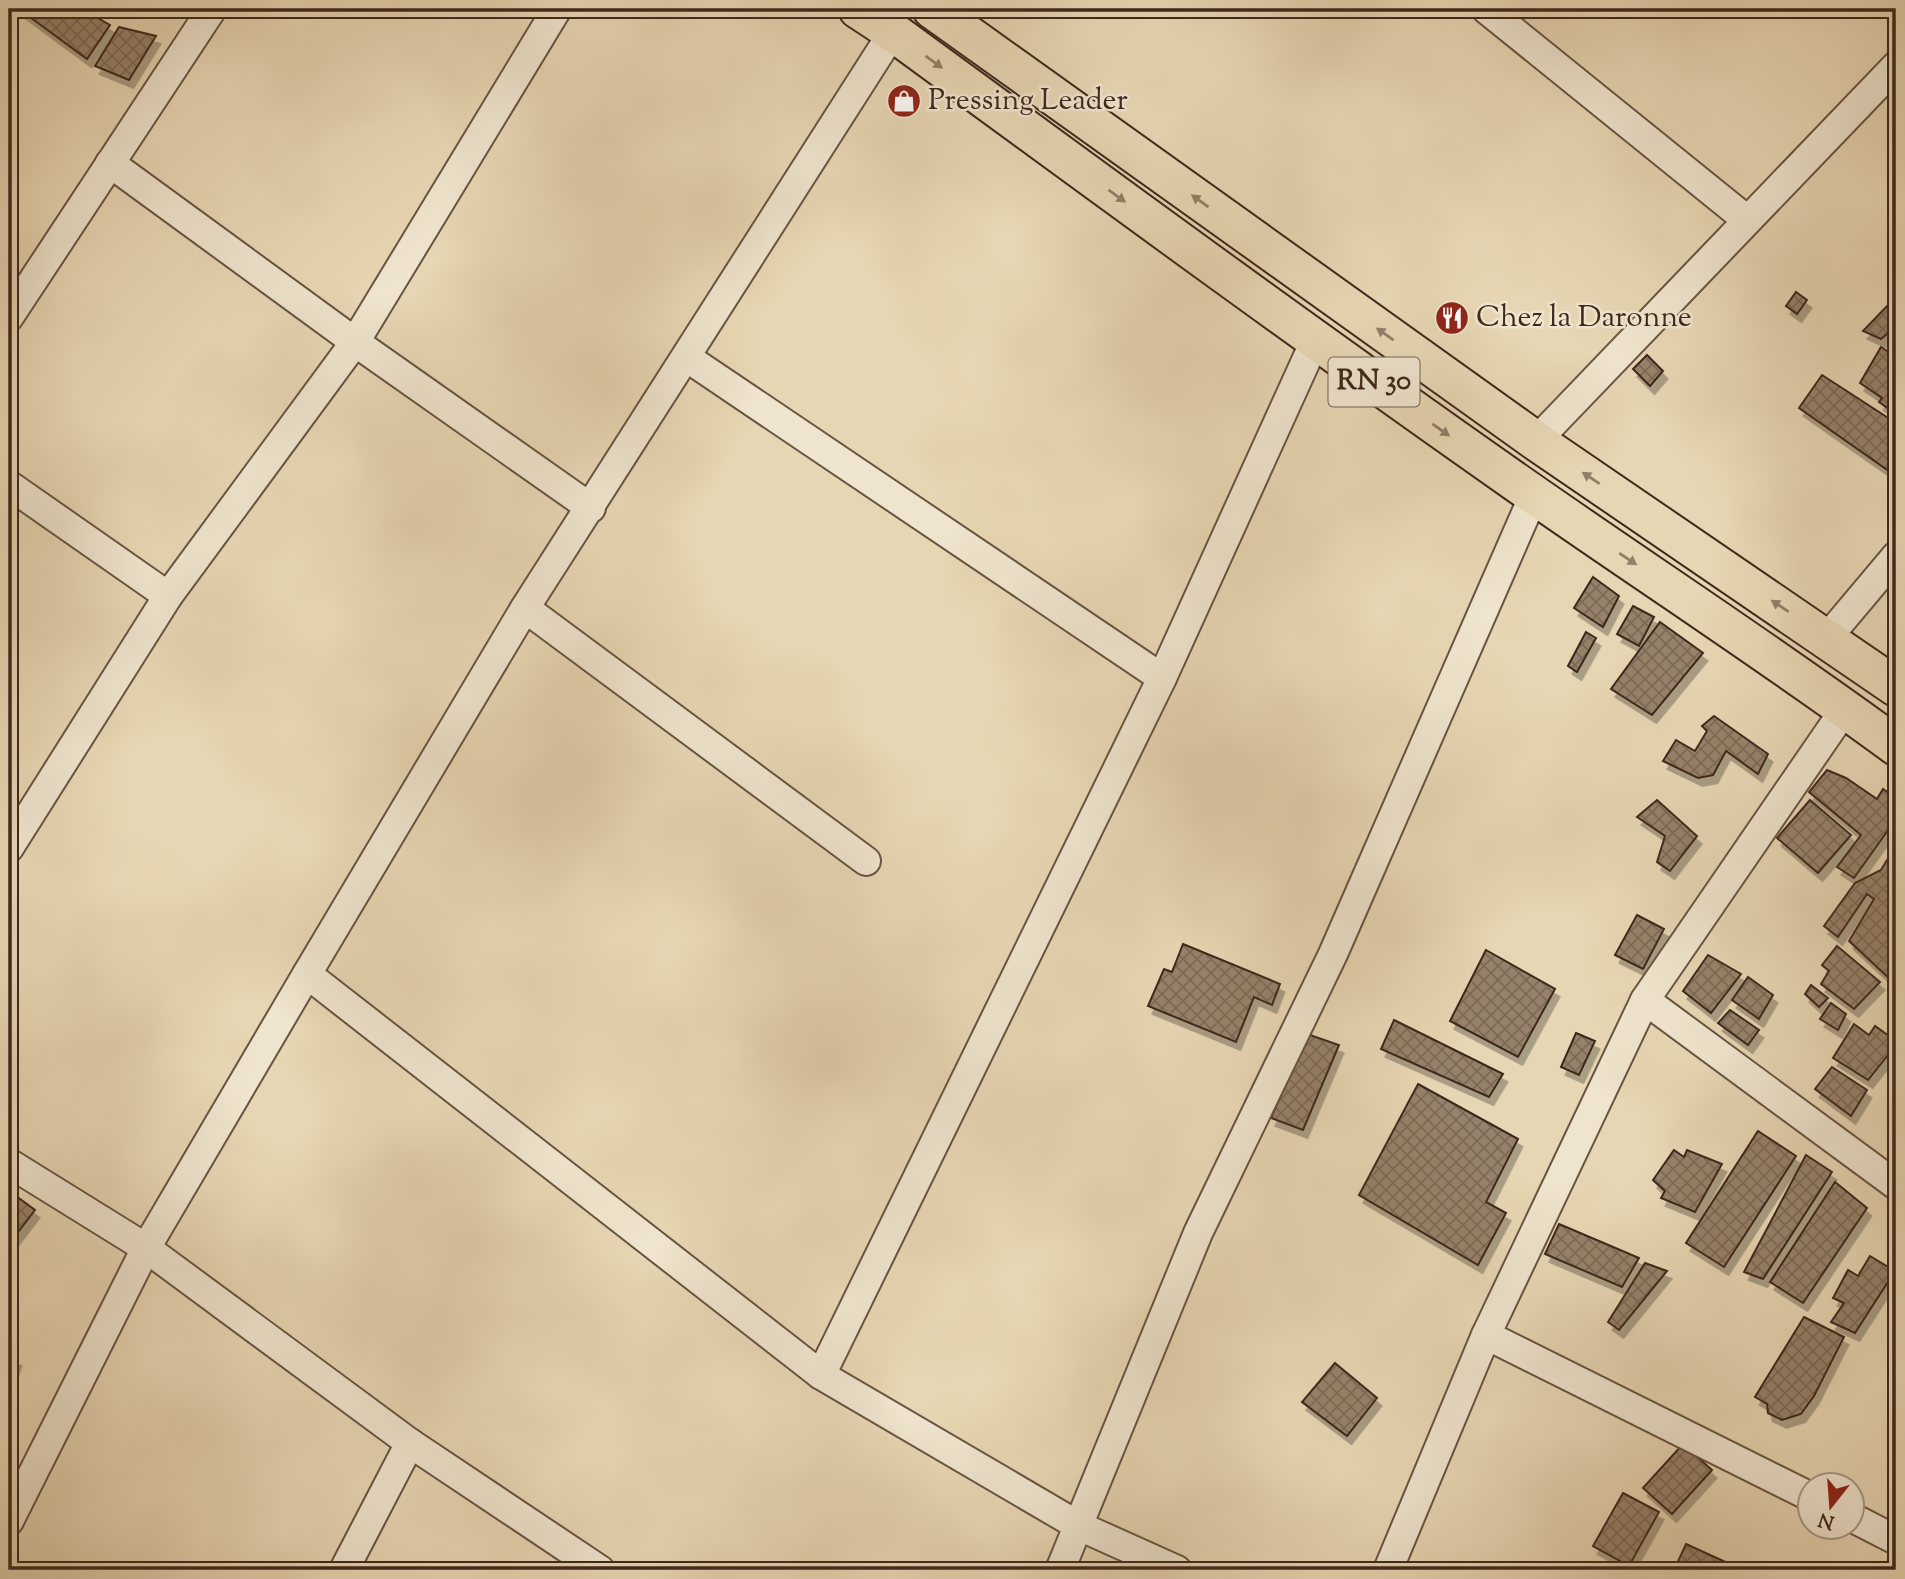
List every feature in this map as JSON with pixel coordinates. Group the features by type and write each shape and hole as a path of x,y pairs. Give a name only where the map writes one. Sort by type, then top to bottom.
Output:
{"main road":[{"name":"RN 30","path":"858,9 1315,341 1896,746"},
{"name":"RN 30","path":"932,9 1536,441 1896,687"}],"street":[{"path":"9,317 212,9"},
{"path":"9,848 168,596 355,342 557,9"},
{"path":"1486,9 1747,220"},
{"path":"9,1521 146,1248 307,974 525,608 893,32"},
{"path":"1536,441 1896,66"},
{"path":"110,163 355,342 591,508"},
{"path":"821,1376 1162,678 1315,341"},
{"path":"686,357 1162,678"},
{"path":"9,485 168,596"},
{"path":"1060,1570 1198,1233 1333,954 1534,495"},
{"path":"1827,638 1896,556"},
{"path":"525,608 866,861"},
{"path":"1388,1570 1486,1335 1645,1000 1845,709"},
{"path":"307,974 821,1376 1079,1526 1177,1570"},
{"path":"1645,1000 1896,1185"},
{"path":"9,1163 146,1248 410,1443 600,1570"},
{"path":"1486,1335 1797,1490"},
{"path":"344,1570 410,1443"},
{"path":"1867,1525 1896,1540"}],"building":[{"path":"19,9 82,9 110,25 87,59"},
{"path":"119,27 156,36 129,80 95,66"},
{"path":"1796,292 1807,300 1797,314 1786,306"},
{"path":"1895,298 1896,326 1881,339 1863,331"},
{"path":"1881,347 1896,357 1896,414 1879,402 1882,398 1860,383"},
{"path":"1647,355 1663,371 1650,386 1633,369"},
{"path":"1822,375 1896,423 1896,476 1799,408"},
{"path":"1593,577 1619,596 1603,627 1574,608"},
{"path":"1633,606 1654,617 1639,646 1617,634"},
{"path":"1660,622 1703,653 1652,715 1611,689"},
{"path":"1586,632 1596,638 1577,672 1568,666"},
{"path":"1714,716 1768,754 1758,774 1726,751 1713,775 1698,778 1663,761 1676,740 1695,751 1707,731 1702,726"},
{"path":"1827,770 1846,778 1877,799 1883,789 1896,798 1896,819 1854,878 1837,867 1861,835 1809,792"},
{"path":"1657,800 1697,836 1670,871 1657,862 1665,836 1637,817"},
{"path":"1810,800 1851,835 1818,873 1777,838"},
{"path":"1896,845 1896,976 1892,981 1849,941 1874,899 1867,894 1838,937 1824,926 1855,883 1881,870"},
{"path":"1637,915 1664,929 1643,969 1615,955"},
{"path":"1183,944 1280,984 1272,1005 1254,997 1236,1042 1148,1006 1164,969 1172,972"},
{"path":"1837,946 1880,982 1854,1009 1821,984 1829,971 1822,965"},
{"path":"1486,950 1555,989 1518,1057 1450,1021"},
{"path":"1708,955 1741,974 1711,1013 1683,991"},
{"path":"1748,977 1773,995 1759,1019 1732,1000"},
{"path":"1811,985 1828,998 1819,1007 1805,994"},
{"path":"1831,1003 1846,1014 1838,1030 1820,1019"},
{"path":"1730,1010 1759,1030 1748,1045 1718,1023"},
{"path":"1394,1020 1503,1074 1489,1097 1381,1049"},
{"path":"1854,1024 1869,1035 1875,1026 1896,1041 1896,1045 1868,1080 1833,1058"},
{"path":"1576,1033 1595,1041 1579,1075 1561,1067"},
{"path":"1307,1034 1339,1045 1303,1130 1271,1118"},
{"path":"1832,1067 1867,1090 1851,1116 1815,1089"},
{"path":"1418,1084 1518,1139 1486,1202 1506,1213 1478,1265 1359,1195"},
{"path":"1758,1131 1796,1156 1724,1267 1686,1243"},
{"path":"1674,1150 1684,1157 1687,1150 1722,1164 1695,1212 1661,1198 1665,1191 1653,1180"},
{"path":"1806,1155 1832,1172 1763,1279 1744,1272"},
{"path":"1835,1182 1867,1208 1803,1303 1770,1282"},
{"path":"12,1193 35,1210 9,1244 9,1197"},
{"path":"1559,1224 1639,1258 1622,1287 1545,1254"},
{"path":"1870,1256 1895,1271 1855,1333 1831,1322 1844,1303 1833,1298 1848,1270 1858,1276"},
{"path":"1645,1263 1667,1271 1619,1330 1608,1322"},
{"path":"1804,1317 1844,1337 1814,1396 1801,1414 1782,1420 1768,1413 1767,1404 1755,1397"},
{"path":"9,1355 17,1358 9,1382"},
{"path":"1335,1363 1377,1398 1347,1436 1302,1402"},
{"path":"1683,1444 1712,1470 1672,1514 1643,1488"},
{"path":"1623,1493 1659,1512 1629,1566 1593,1546"},
{"path":"1686,1544 1743,1570 1674,1570"}],"place":[{"name":"Pressing Leader","path":"904,101"},
{"name":"Chez la Daronne","path":"1452,318"}]}
